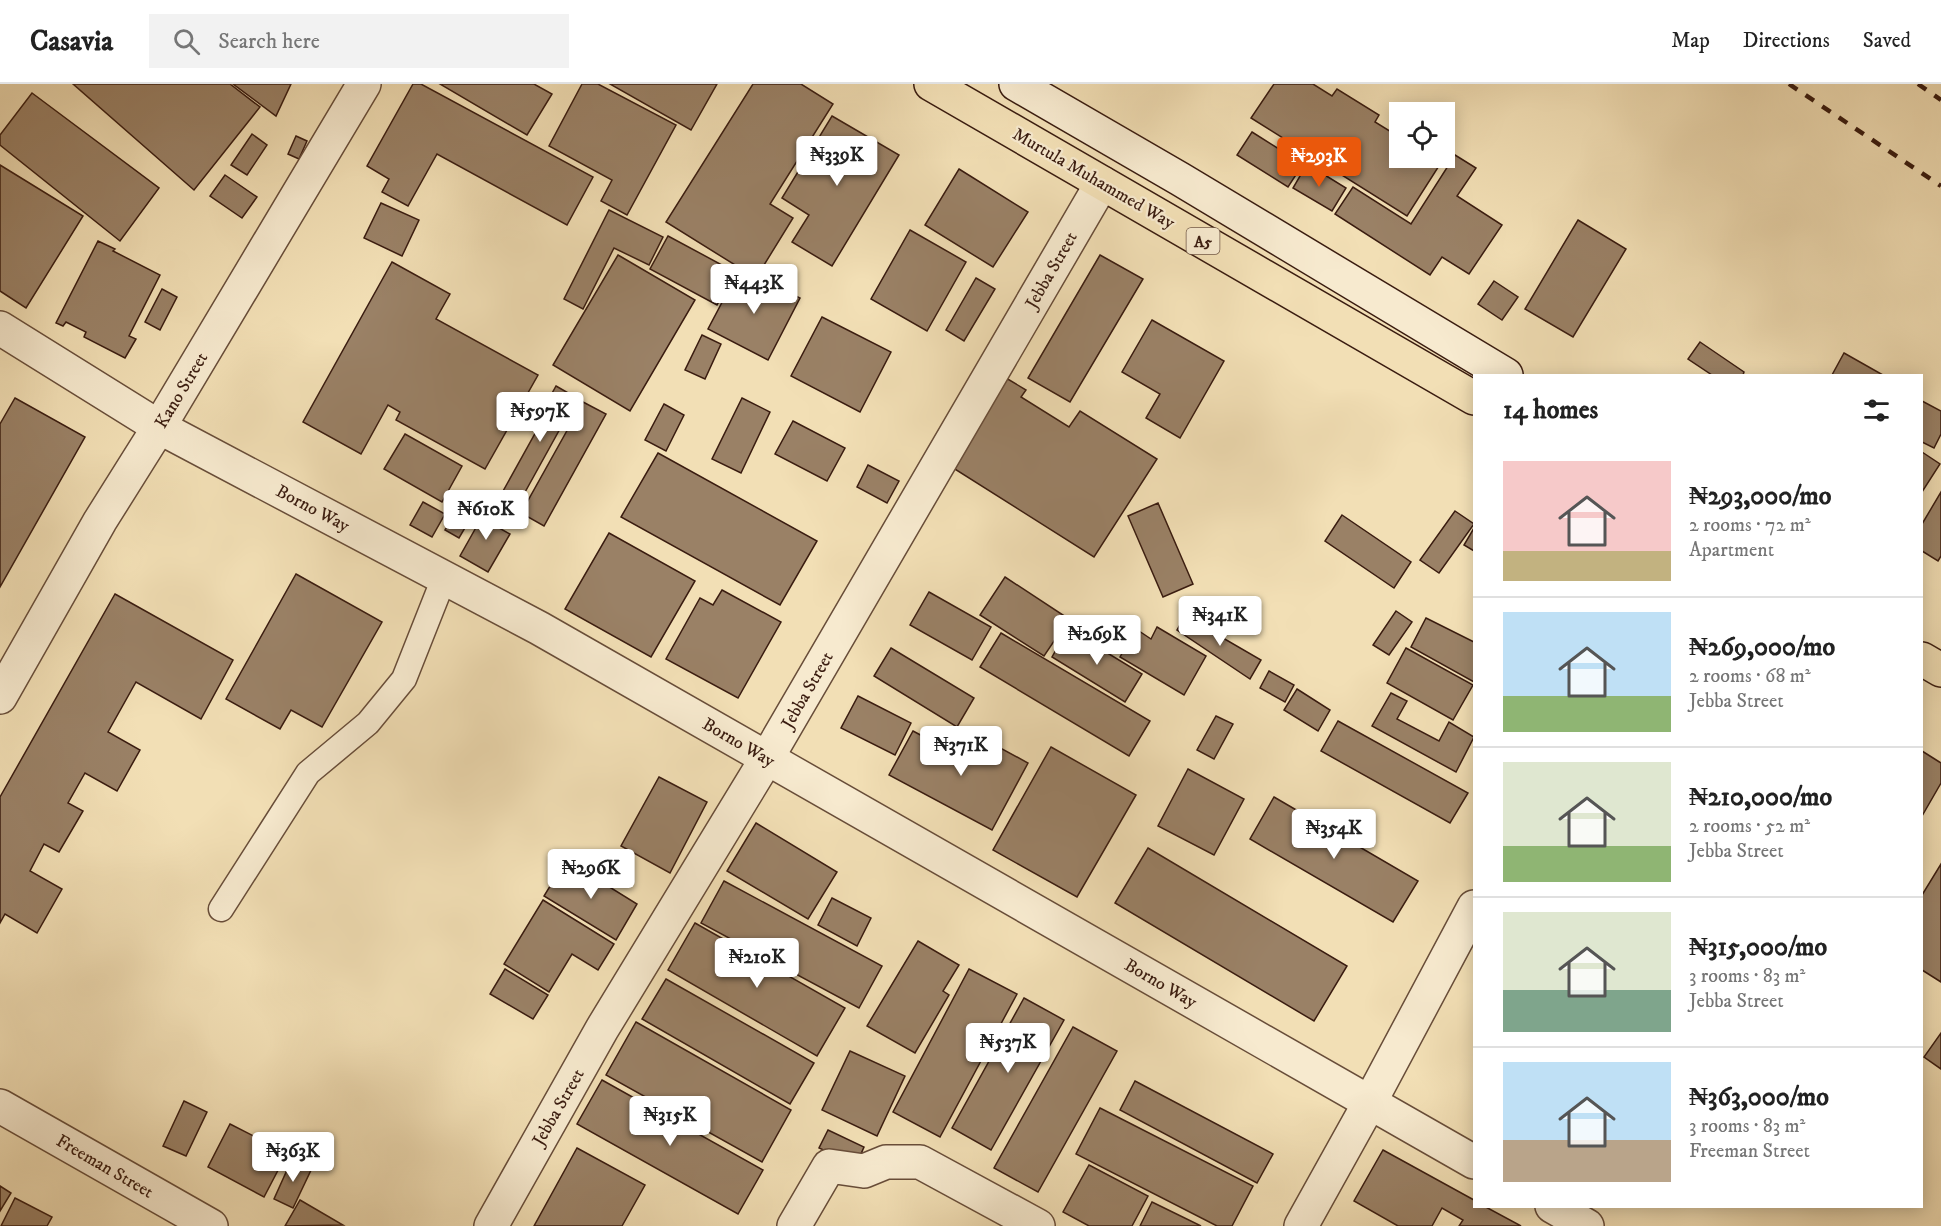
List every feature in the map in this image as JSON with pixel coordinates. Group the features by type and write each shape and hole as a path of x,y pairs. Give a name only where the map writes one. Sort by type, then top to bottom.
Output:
{"highway":[{"name":"Murtula Muhammed Way","path":"931,84 1473,397"},
{"path":"1923,660 1941,670"}],"street":[{"name":"Kano Street","path":"0,697 100,521 159,427 364,84"},
{"path":"1016,84 1180,179 1504,374"},
{"name":"Jebba Street","path":"491,1226 602,1029 767,758 1102,183"},
{"name":"Borno Way","path":"0,328 159,427 539,628 1473,1161"},
{"path":"1301,1226 1473,909"},
{"name":"Freeman Street","path":"0,1106 211,1226"},
{"path":"794,1226 828,1166 864,1171 886,1162 920,1162 1038,1226"},
{"path":"1556,1208 1587,1226"}],"lane":[{"path":"221,909 308,773 368,723 404,679 444,578"}],"building":[{"path":"73,84 230,84 260,107 194,190"},
{"path":"233,84 291,84 276,116"},
{"path":"413,84 421,84 593,177 567,225 437,154 408,206 382,192 389,179 367,166"},
{"path":"440,84 534,84 552,94 527,135"},
{"path":"582,84 598,84 676,125 627,215 601,201 612,180 549,146"},
{"path":"610,84 717,84 691,130"},
{"path":"753,84 801,84 833,104 770,204 793,218 756,278 666,222"},
{"path":"1274,84 1313,84 1332,96 1337,89 1379,115 1375,122 1389,131 1389,168 1438,168 1407,216 1251,118"},
{"path":"32,93 159,188 120,241 0,145 0,135"},
{"path":"832,116 899,155 832,266 792,242 809,215 782,198"},
{"path":"1252,132 1303,164 1288,187 1237,155"},
{"path":"252,134 267,145 247,175 231,165"},
{"path":"296,136 307,141 299,159 288,154"},
{"path":"1455,155 1476,168 1457,196 1502,225 1469,274 1442,257 1430,275 1335,214 1353,187 1411,224 1447,168 1455,168"},
{"path":"1307,164 1346,188 1332,211 1293,188"},
{"path":"0,165 83,216 26,308 0,291"},
{"path":"959,169 1028,212 993,267 925,225"},
{"path":"225,175 257,197 242,218 210,196"},
{"path":"381,203 419,220 402,256 364,238"},
{"path":"609,210 663,237 649,265 614,248 583,309 564,299"},
{"path":"1578,220 1626,249 1573,337 1525,309"},
{"path":"910,230 966,262 927,331 871,299"},
{"path":"668,236 735,272 717,305 650,269"},
{"path":"98,241 160,275 129,336 136,339 125,358 84,337 86,332 66,322 63,326 56,323"},
{"path":"618,255 695,300 630,411 553,365"},
{"path":"1100,255 1143,279 1070,402 1028,378"},
{"path":"392,262 450,294 436,319 538,375 485,469 396,420 400,412 388,405 361,454 303,422"},
{"path":"737,274 758,285 761,278 800,298 768,360 708,329"},
{"path":"976,278 995,289 964,341 946,330"},
{"path":"1494,281 1518,297 1502,320 1478,304"},
{"path":"162,289 177,297 160,330 145,322"},
{"path":"822,317 891,352 860,412 791,376"},
{"path":"1152,320 1224,361 1180,438 1146,418 1160,394 1122,372"},
{"path":"702,335 721,344 705,379 685,370"},
{"path":"1700,342 1744,372 1743,374 1710,374 1688,359"},
{"path":"1844,353 1881,374 1833,374"},
{"path":"1006,378 1026,390 1021,397 1069,427 1080,411 1157,459 1094,557 950,466"},
{"path":"556,386 577,398 519,503 502,493 543,419 539,417"},
{"path":"15,398 85,437 0,587 0,424"},
{"path":"742,398 770,412 741,473 712,459"},
{"path":"583,402 606,414 544,526 521,513"},
{"path":"1923,402 1941,411 1941,434 1934,448 1923,442"},
{"path":"664,404 684,415 666,451 645,440"},
{"path":"793,421 845,448 827,481 775,454"},
{"path":"405,434 462,466 442,502 384,469"},
{"path":"658,453 817,541 780,605 621,517"},
{"path":"1923,453 1940,464 1923,490"},
{"path":"868,465 899,481 887,503 857,487"},
{"path":"1941,492 1941,556 1938,561 1923,552 1923,522"},
{"path":"423,502 445,514 432,537 410,525"},
{"path":"1158,503 1193,584 1163,597 1128,516"},
{"path":"487,508 504,518 499,528 510,534 488,572 460,556"},
{"path":"1455,511 1473,523 1439,573 1420,560"},
{"path":"454,513 469,521 459,538 445,530"},
{"path":"1342,515 1411,562 1394,588 1325,541"},
{"path":"1473,530 1473,550 1464,545"},
{"path":"609,533 695,581 651,657 565,609"},
{"path":"296,574 382,622 322,727 291,710 280,729 226,699"},
{"path":"1005,577 1069,619 1044,656 980,615"},
{"path":"722,590 781,622 738,698 666,659 700,598 713,605"},
{"path":"929,592 991,627 972,660 910,625"},
{"path":"115,594 233,660 201,719 136,682 108,732 140,750 117,791 85,773 68,803 83,811 59,852 44,844 30,871 62,889 37,933 5,914 0,923 0,797"},
{"path":"1396,611 1412,622 1389,655 1373,645"},
{"path":"1185,616 1261,660 1250,679 1177,630"},
{"path":"1426,618 1473,642 1473,681 1411,647"},
{"path":"1157,627 1206,656 1184,695 1120,657 1136,629 1151,639"},
{"path":"1068,629 1142,674 1125,702 1052,657"},
{"path":"1001,633 1150,721 1129,756 980,667"},
{"path":"891,648 974,698 957,727 874,676"},
{"path":"1406,648 1473,685 1453,720 1387,683"},
{"path":"1269,671 1294,685 1285,702 1260,688"},
{"path":"1297,689 1330,710 1318,731 1284,710"},
{"path":"1391,693 1407,701 1397,719 1439,741 1449,722 1473,736 1473,739 1456,772 1372,726"},
{"path":"858,696 911,723 895,755 841,728"},
{"path":"1216,716 1233,724 1214,759 1197,750"},
{"path":"1338,721 1468,793 1450,823 1321,751"},
{"path":"913,731 969,761 982,738 1028,763 992,830 889,775"},
{"path":"1051,747 1136,795 1077,897 993,850"},
{"path":"1923,752 1941,763 1941,783 1923,814"},
{"path":"1188,769 1244,799 1214,855 1158,826"},
{"path":"659,777 707,802 670,873 621,846"},
{"path":"1274,797 1418,881 1393,922 1250,839"},
{"path":"756,823 837,872 808,919 727,871"},
{"path":"1148,848 1347,966 1314,1021 1115,903"},
{"path":"566,860 637,904 616,940 544,896"},
{"path":"1941,864 1941,982 1923,971 1923,893"},
{"path":"724,881 882,966 859,1008 701,923"},
{"path":"832,898 871,918 857,946 818,925"},
{"path":"543,900 614,944 598,970 572,954 549,992 504,964"},
{"path":"695,923 845,1008 817,1056 668,970"},
{"path":"918,941 959,965 943,991 949,995 915,1053 867,1026"},
{"path":"505,969 548,995 533,1019 490,994"},
{"path":"969,969 1017,994 940,1137 893,1112"},
{"path":"666,979 814,1063 790,1104 642,1019"},
{"path":"1024,998 1064,1020 991,1150 952,1128"},
{"path":"636,1022 791,1110 762,1162 606,1075"},
{"path":"1073,1027 1117,1051 1038,1192 994,1168"},
{"path":"1941,1033 1941,1069 1924,1057"},
{"path":"850,1051 905,1076 877,1136 822,1110"},
{"path":"602,1080 763,1170 738,1214 577,1124"},
{"path":"1135,1081 1273,1154 1257,1183 1120,1110"},
{"path":"184,1101 207,1112 186,1156 163,1146"},
{"path":"1100,1108 1253,1186 1232,1226 1217,1226 1076,1154"},
{"path":"230,1124 287,1153 264,1197 208,1167"},
{"path":"828,1130 864,1147 856,1165 819,1148"},
{"path":"577,1148 645,1185 622,1226 534,1226"},
{"path":"1383,1150 1473,1199 1473,1208 1488,1208 1521,1226 1459,1226 1463,1220 1442,1208 1432,1226 1398,1226 1354,1201"},
{"path":"292,1159 312,1168 293,1208 274,1199"},
{"path":"1089,1165 1148,1196 1132,1226 1089,1226 1063,1212"},
{"path":"0,1186 11,1193 0,1211"},
{"path":"15,1198 52,1217 47,1226 1,1226"},
{"path":"300,1200 343,1225 285,1226"},
{"path":"1152,1202 1201,1226 1140,1226"}],"railway":[{"path":"1789,84 1941,186"},
{"path":"1918,84 1941,100"}]}
